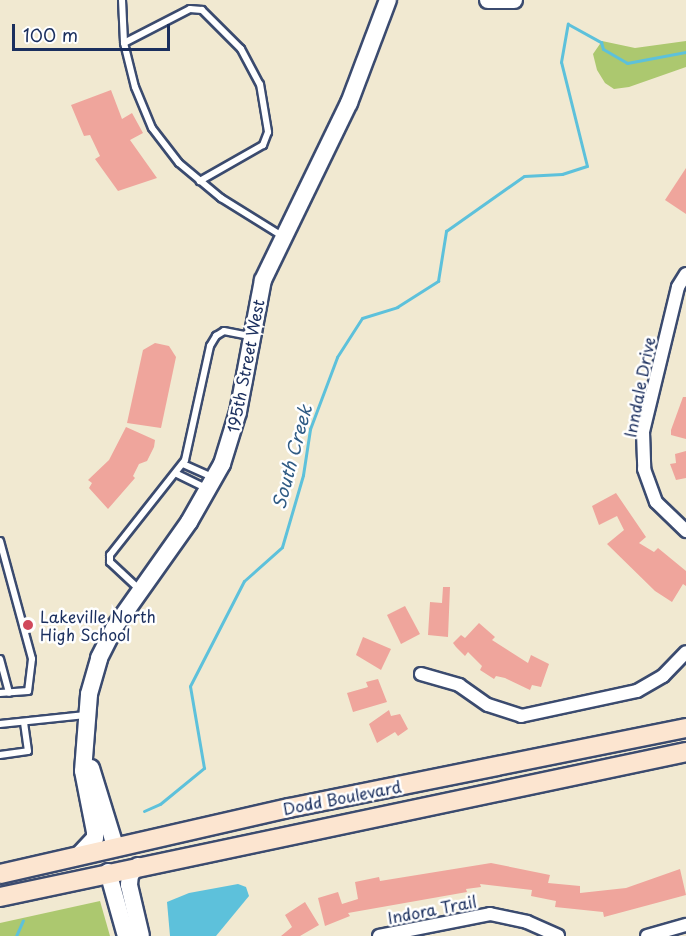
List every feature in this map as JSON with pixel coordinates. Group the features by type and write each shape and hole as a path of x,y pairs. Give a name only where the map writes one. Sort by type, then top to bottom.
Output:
{"main road":[{"name":"Dodd Boulevard","path":"0,874 289,808 686,728"},
{"name":"Dodd Boulevard","path":"0,897 108,872 686,752"},
{"path":"108,872 119,860 143,851 277,818 289,808"},
{"path":"0,887 74,869 100,860 115,846"}],"street":[{"name":"195th Street West","path":"79,855 94,838 96,828 85,787 86,715 91,683 104,648 140,590 212,484 236,422 263,280 282,236 335,134 388,0"},
{"path":"488,0 514,0"},
{"name":"Inndale Drive","path":"686,274 678,286 644,432 644,469 656,502 686,531"},
{"path":"422,674 459,685 488,705 521,716 637,692 663,676 686,652"},
{"name":"195th Street West","path":"86,756 115,846"},
{"path":"138,866 130,875 129,885 141,936"},
{"path":"108,872 126,936"},
{"name":"Indora Trail","path":"380,936 490,914 527,922 558,936"},
{"path":"647,936 686,925"}],"lane":[{"path":"122,0 124,43 135,87 152,128 179,163 200,181 221,198 282,236"},
{"path":"124,43 190,9 202,10 241,49 260,84 268,132 263,145 200,181"},
{"path":"140,590 110,562 110,555 183,464 210,346 224,331 251,336"},
{"path":"183,464 212,484"},
{"path":"177,474 212,484"},
{"path":"0,541 32,658 30,689 0,693"},
{"path":"0,660 9,693"},
{"path":"0,724 86,715"},
{"path":"0,754 28,751 24,723"}],"green space":[{"path":"602,41 635,48 686,41 686,67 629,87 614,89 605,83 597,70 593,54"},
{"path":"100,901 110,936 0,936 0,923"}],"water":[{"path":"238,884 246,887 249,896 216,936 170,936 167,902 189,893"}],"building":[{"path":"111,90 122,119 132,113 143,133 130,140 157,178 118,191 95,159 100,156 90,135 84,136 71,105"},
{"path":"686,168 686,214 665,200"},
{"path":"155,343 169,346 176,357 161,428 127,423 143,350"},
{"path":"683,397 686,397 686,439 671,435"},
{"path":"126,427 155,440 154,447 147,461 139,464 133,476 135,478 108,509 89,488 92,483 88,480 109,460"},
{"path":"686,451 686,478 676,480 670,464 676,463 675,454"},
{"path":"616,493 646,537 639,543 654,552 658,548 686,571 686,586 683,584 672,602 655,591 607,544 624,530 617,516 599,525 592,506"},
{"path":"443,587 450,587 448,637 428,635 430,602 442,603"},
{"path":"405,606 420,634 401,644 387,615"},
{"path":"479,623 495,637 492,640 528,663 531,655 549,664 541,687 532,685 530,690 505,678 496,676 494,679 480,670 482,666 468,652 465,656 456,647 453,643 461,635 465,638"},
{"path":"363,637 391,649 381,670 356,655"},
{"path":"378,679 387,702 353,712 347,693 368,687 366,682"},
{"path":"389,710 391,716 400,714 408,729 398,736 395,732 377,743 369,724"},
{"path":"491,863 550,875 548,883 580,886 580,893 626,888 680,869 686,895 604,917 603,912 555,907 556,901 531,896 532,890 480,884 481,887 466,889 467,892 348,913 350,916 325,926 318,898 338,892 342,904 358,899 355,882 379,877 380,881"},
{"path":"305,902 319,925 300,936 281,936 292,927 285,915"}],"waterway":[{"name":"South Creek","path":"144,811 160,804 204,768 190,686 244,581 282,547 303,475 310,429 337,357 362,318 397,307 438,281 446,231 524,176 562,174 587,166 561,62 568,24 601,42 603,49 627,63 686,52"},
{"name":"South Creek","path":"16,936 23,920"}],"place":[{"name":"Lakeville North High School","path":"28,625"}]}
